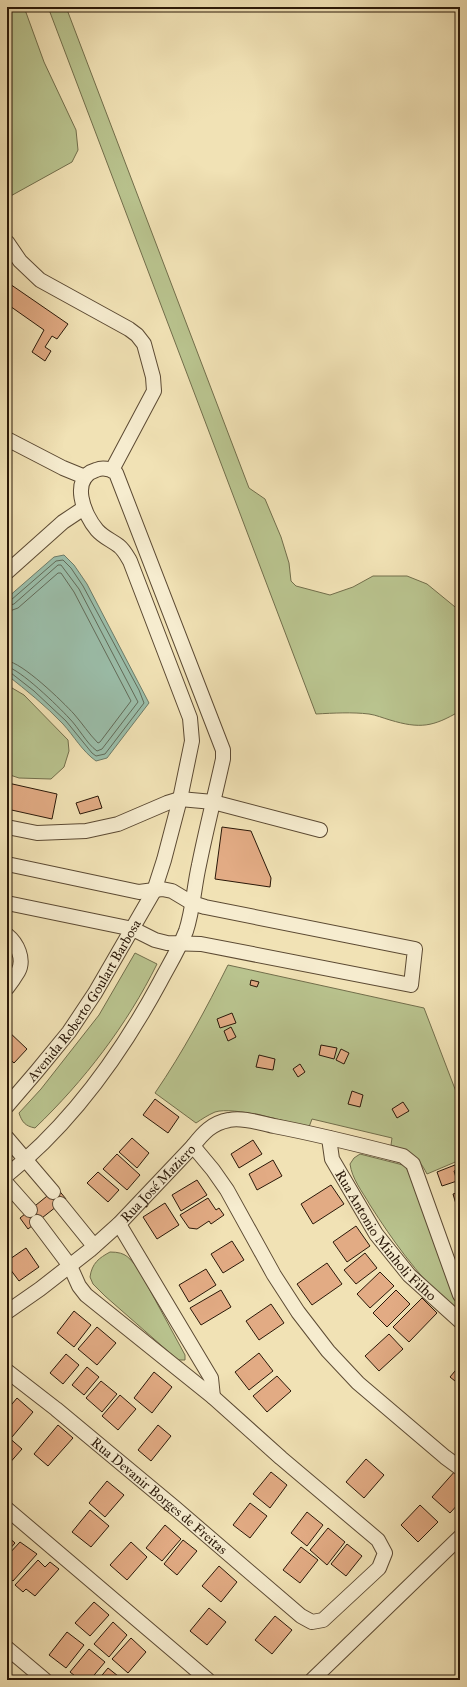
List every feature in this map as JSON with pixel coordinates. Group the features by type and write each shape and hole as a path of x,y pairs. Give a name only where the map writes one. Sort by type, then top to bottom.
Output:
{"street":[{"path":"7,242 20,261 40,280 129,328 144,344 153,377 154,391 112,470"},
{"path":"7,439 63,468 85,477 96,469 112,470 116,473 223,750 223,759 192,903 186,929 180,945 148,1004 111,1061 64,1123 7,1175"},
{"name":"Avenida Roberto Goulart Barbosa","path":"7,1106 38,1071 69,1032 95,993 154,891 180,799 192,741 190,718 130,561 119,547 103,537 97,531 84,508 80,490 85,477"},
{"path":"7,572 63,522 84,508"},
{"path":"7,827 37,833 59,834 86,831 123,822 180,799 213,802 320,830"},
{"path":"7,864 139,892 162,889 172,891 192,903 206,908 415,949 411,985 201,944 180,945 155,940 132,929 7,903"},
{"path":"7,935 14,941 18,948 20,960 19,972 7,988"},
{"name":"Rua José Maziero","path":"7,1312 70,1266 119,1224 193,1146 202,1133 212,1125 230,1119 245,1120 403,1156 413,1164 460,1295"},
{"path":"7,1138 26,1159 94,1246"},
{"name":"Rua Antonio Minholi Filho","path":"329,1138 332,1159 376,1234 408,1275 460,1321"},
{"path":"193,1146 227,1190 274,1275 298,1312 328,1351 358,1383 460,1468"},
{"path":"7,1184 70,1266 79,1286 86,1295 213,1397"},
{"path":"119,1224 131,1242 159,1294 211,1378 213,1397"},
{"name":"Rua Devanir Borges de Freitas","path":"7,1371 56,1409 175,1508 301,1616 312,1622 323,1620 379,1568 384,1553 378,1540 281,1458 213,1397"},
{"path":"7,1509 208,1680"},
{"path":"312,1680 460,1536"},
{"path":"7,1648 45,1680"}],"green space":[{"path":"7,7 24,7 44,62 76,130 78,150 72,162 7,198"},
{"path":"48,7 66,7 249,488 265,499 281,537 289,563 291,581 296,586 330,595 353,587 373,576 407,576 427,584 460,611 460,711 442,720 426,725 410,725 369,714 316,714"},
{"path":"7,685 24,695 68,740 69,751 64,767 51,779 19,778 7,774"},
{"path":"135,953 157,964 132,1009 103,1051 71,1091 35,1128 26,1125 19,1113 41,1089 99,1015"},
{"path":"228,965 424,1008 460,1102 460,1160 427,1174 416,1158 408,1152 391,1145 392,1138 312,1119 309,1127 261,1115 235,1111 215,1112 196,1123 155,1093 194,1030"},
{"path":"360,1154 403,1165 407,1169 457,1302 455,1307 447,1303 415,1268 396,1244 370,1205 355,1180 350,1164 354,1158"},
{"path":"110,1252 116,1252 127,1256 139,1270 185,1355 185,1360 178,1360 93,1284 90,1277 92,1268 99,1259"}],"water":[{"path":"64,555 74,565 87,584 149,703 107,758 96,761 86,753 56,717 36,698 7,675 7,598 54,557"}],"building":[{"path":"7,282 68,324 57,339 52,336 45,347 51,351 45,361 32,352 44,330 7,304"},
{"path":"8,783 57,794 52,819 7,809"},
{"path":"98,796 102,808 80,814 76,803"},
{"path":"222,827 251,831 271,878 270,887 215,879"},
{"path":"251,980 259,982 257,987 250,985"},
{"path":"232,1013 236,1023 220,1028 217,1019"},
{"path":"231,1027 236,1037 228,1041 224,1031"},
{"path":"7,1030 27,1049 14,1063 7,1057"},
{"path":"321,1045 337,1048 334,1059 319,1055"},
{"path":"341,1049 349,1053 344,1064 336,1060"},
{"path":"259,1055 275,1059 273,1070 256,1067"},
{"path":"300,1064 305,1072 298,1077 293,1069"},
{"path":"352,1091 363,1095 360,1107 348,1104"},
{"path":"155,1099 179,1117 168,1133 143,1115"},
{"path":"403,1102 409,1111 397,1118 392,1109"},
{"path":"132,1138 149,1153 137,1168 119,1152"},
{"path":"253,1140 262,1154 239,1168 231,1154"},
{"path":"117,1154 140,1175 127,1190 103,1169"},
{"path":"273,1160 282,1176 257,1190 249,1174"},
{"path":"460,1163 460,1169 454,1171 457,1181 442,1186 437,1172"},
{"path":"98,1172 119,1190 108,1202 87,1183"},
{"path":"197,1180 207,1195 181,1211 172,1195"},
{"path":"331,1185 344,1204 313,1224 301,1204"},
{"path":"57,1188 66,1199 28,1229 20,1218"},
{"path":"460,1192 460,1203 456,1204 453,1194"},
{"path":"208,1198 216,1210 219,1208 224,1215 211,1224 209,1221 197,1229 189,1228 180,1215"},
{"path":"165,1203 179,1225 157,1239 143,1217"},
{"path":"356,1226 370,1246 347,1262 333,1242"},
{"path":"232,1241 244,1260 223,1273 211,1254"},
{"path":"26,1248 39,1267 19,1281 7,1265 7,1261"},
{"path":"365,1253 377,1268 356,1284 344,1270"},
{"path":"327,1263 342,1284 312,1305 297,1284"},
{"path":"206,1269 216,1285 189,1302 179,1285"},
{"path":"380,1272 394,1286 370,1308 357,1294"},
{"path":"221,1290 231,1307 201,1325 190,1308"},
{"path":"396,1290 410,1304 387,1327 373,1313"},
{"path":"422,1298 437,1313 409,1342 393,1327"},
{"path":"271,1304 284,1323 259,1340 246,1321"},
{"path":"74,1311 91,1325 74,1347 57,1333"},
{"path":"97,1327 116,1343 97,1365 78,1349"},
{"path":"389,1334 403,1349 379,1371 365,1356"},
{"path":"259,1353 273,1371 249,1390 235,1372"},
{"path":"66,1354 79,1365 63,1384 50,1373"},
{"path":"460,1365 460,1385 450,1377"},
{"path":"87,1367 99,1377 84,1395 72,1385"},
{"path":"154,1372 172,1387 152,1413 134,1398"},
{"path":"277,1376 291,1391 267,1412 253,1396"},
{"path":"101,1381 117,1394 102,1412 86,1398"},
{"path":"120,1395 136,1409 118,1430 102,1416"},
{"path":"17,1398 33,1412 12,1437 7,1432 7,1410"},
{"path":"58,1425 73,1438 48,1466 34,1454"},
{"path":"158,1425 171,1436 151,1461 138,1450"},
{"path":"7,1436 22,1449 7,1466"},
{"path":"366,1459 384,1475 364,1498 346,1482"},
{"path":"456,1470 460,1474 460,1502 450,1513 432,1497"},
{"path":"271,1472 287,1485 270,1508 253,1494"},
{"path":"107,1481 124,1495 105,1517 89,1503"},
{"path":"250,1503 267,1516 250,1538 233,1525"},
{"path":"420,1505 438,1522 418,1542 401,1525"},
{"path":"90,1510 109,1526 91,1547 72,1532"},
{"path":"307,1512 323,1525 307,1546 291,1533"},
{"path":"165,1525 181,1539 162,1561 146,1548"},
{"path":"328,1528 345,1542 327,1565 310,1550"},
{"path":"7,1529 10,1532 7,1536"},
{"path":"7,1536 15,1543 7,1552"},
{"path":"183,1540 197,1551 177,1575 164,1564"},
{"path":"20,1542 37,1554 13,1581 7,1576 7,1556"},
{"path":"131,1542 147,1557 127,1580 110,1565"},
{"path":"347,1544 362,1556 346,1576 331,1564"},
{"path":"301,1547 318,1560 300,1583 283,1570"},
{"path":"38,1560 45,1567 50,1562 59,1569 35,1596 26,1589 23,1592 15,1585"},
{"path":"219,1566 237,1582 221,1602 202,1586"},
{"path":"94,1602 109,1615 90,1636 75,1623"},
{"path":"209,1608 226,1622 207,1645 190,1631"},
{"path":"275,1616 292,1630 272,1654 255,1640"},
{"path":"113,1622 127,1635 109,1657 94,1644"},
{"path":"67,1632 84,1645 66,1668 49,1655"},
{"path":"131,1638 146,1652 128,1673 112,1659"},
{"path":"89,1649 105,1662 90,1680 80,1680 70,1672"},
{"path":"108,1668 123,1680 98,1680"}]}
